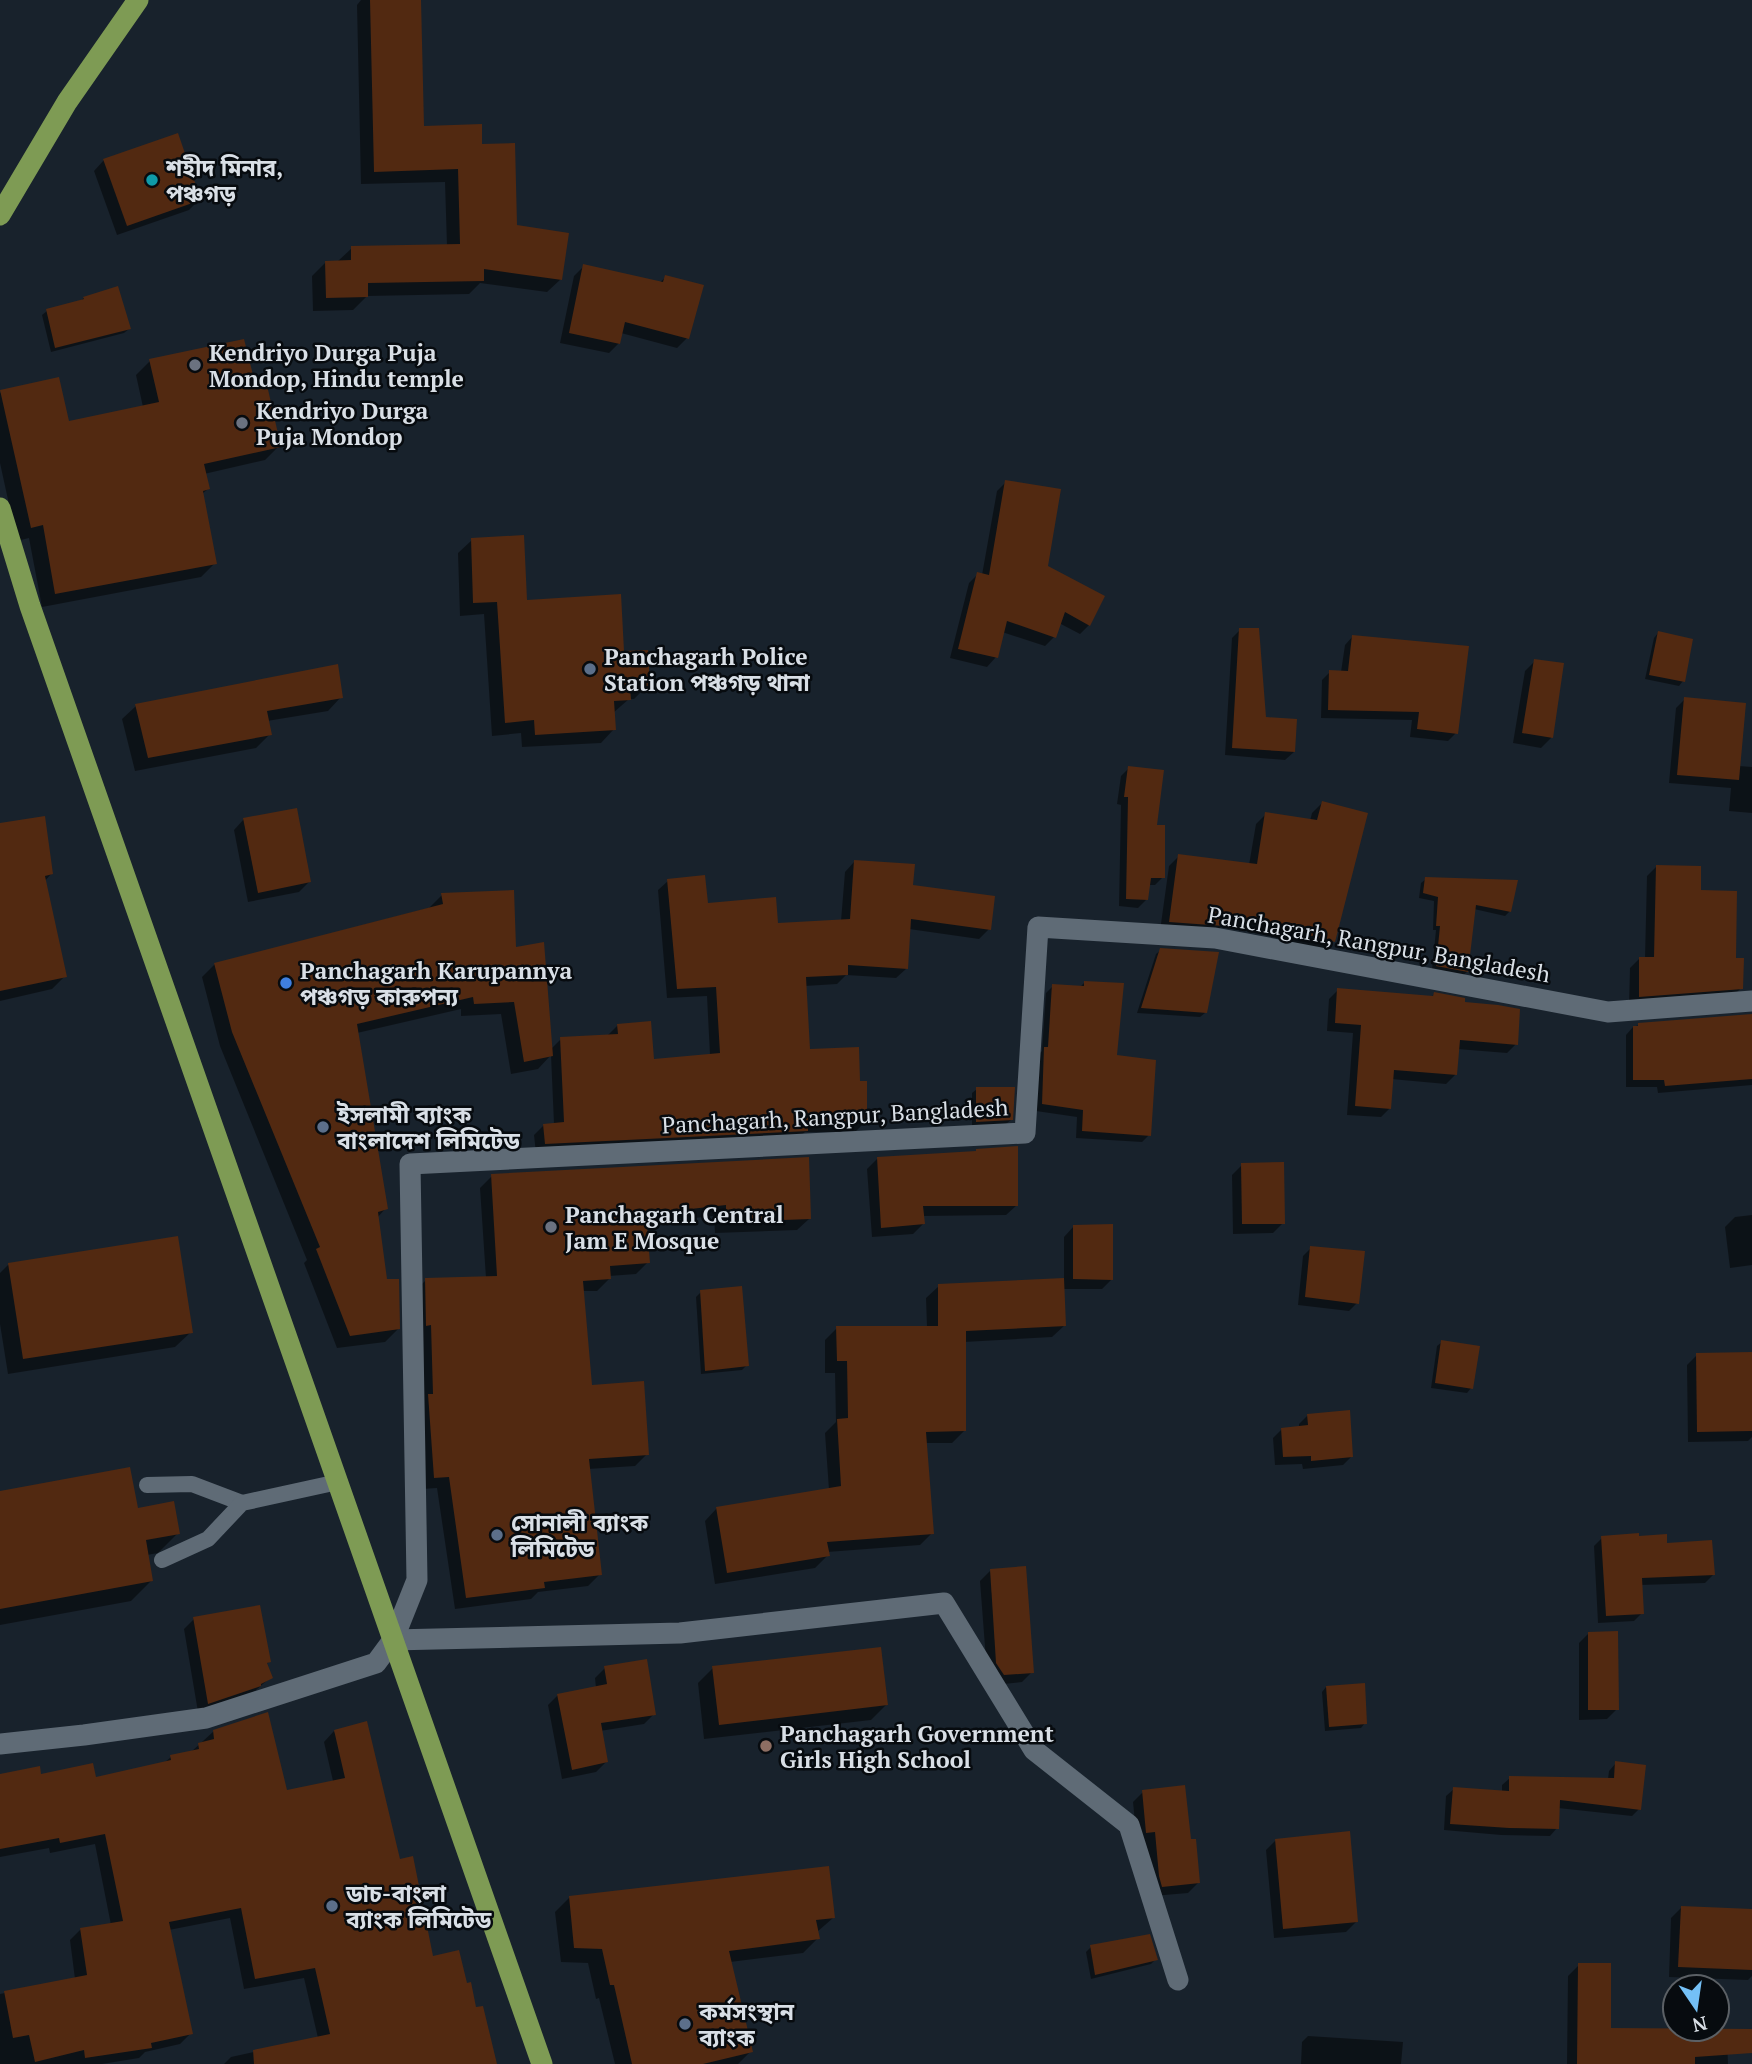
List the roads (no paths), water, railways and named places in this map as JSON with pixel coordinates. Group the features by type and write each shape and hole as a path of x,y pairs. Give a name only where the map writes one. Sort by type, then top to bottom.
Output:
{"highway":[{"path":"0,215 67,102 138,0"},
{"path":"0,508 30,606 542,2064"}],"street":[{"name":"Panchagarh, Rangpur, Bangladesh","path":"0,1744 206,1718 376,1663 393,1640 417,1580 410,1164 1026,1133 1038,927 1215,938 1608,1012 1752,1002"},
{"path":"393,1640 680,1633 944,1603 1034,1750 1129,1825 1178,1980"}],"lane":[{"path":"147,1485 192,1484 242,1503 338,1482"},
{"path":"162,1560 208,1539 242,1503"}],"place":[{"name":"শহীদ মিনার, পঞ্চগড়","path":"152,180"},
{"name":"Kendriyo Durga Puja Mondop, Hindu temple","path":"195,365"},
{"name":"Kendriyo Durga Puja Mondop","path":"242,423"},
{"name":"Panchagarh Police Station পঞ্চগড় থানা","path":"590,669"},
{"name":"Panchagarh Karupannya পঞ্চগড় কারুপন্য","path":"286,983"},
{"name":"ইসলামী ব্যাংক বাংলাদেশ লিমিটেড","path":"323,1127"},
{"name":"Panchagarh Central Jam E Mosque","path":"551,1227"},
{"name":"সোনালী ব্যাংক লিমিটেড","path":"497,1535"},
{"name":"Panchagarh Government Girls High School","path":"766,1746"},
{"name":"ডাচ-বাংলা ব্যাংক লিমিটেড","path":"332,1906"},
{"name":"কর্মসংস্থান ব্যাংক","path":"685,2024"}]}
